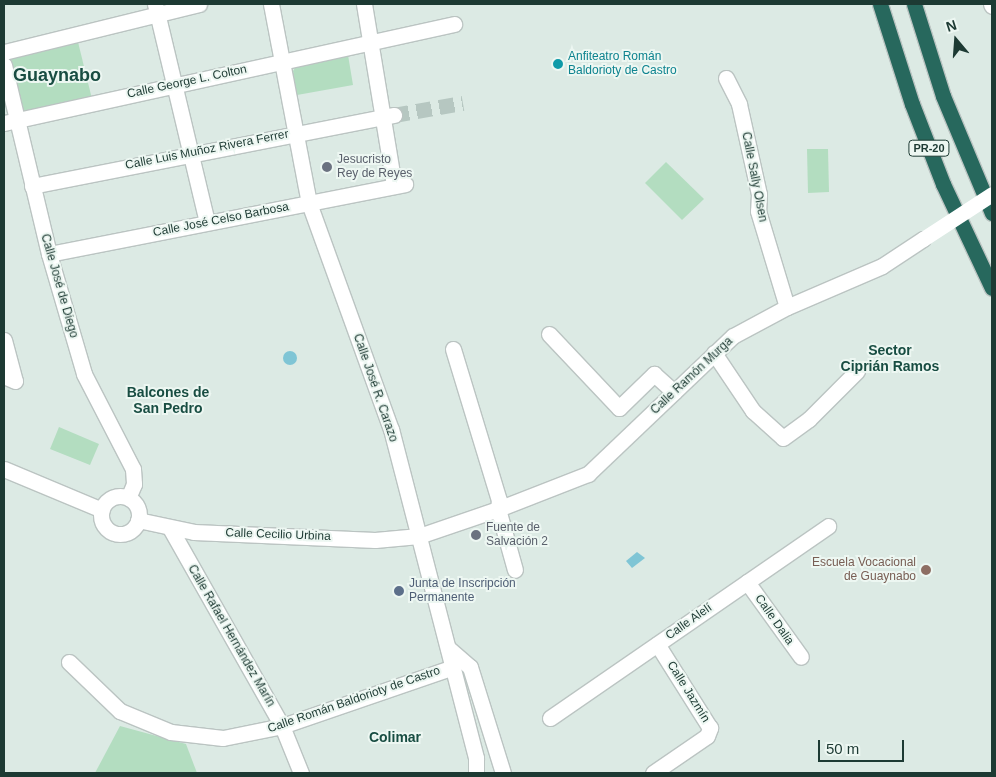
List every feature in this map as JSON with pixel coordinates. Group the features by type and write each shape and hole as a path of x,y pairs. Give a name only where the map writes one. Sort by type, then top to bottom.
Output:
{"highway":[{"name":"PR-20","path":"880,4 912,104 943,184 992,288"},
{"name":"PR-20","path":"914,4 943,96 992,213"}],"street":[{"path":"4,52 156,9 200,4"},
{"name":"Calle José R. Carazo","path":"271,4 309,203 391,429 476,758 476,773"},
{"path":"364,4 371,44 388,116"},
{"path":"156,9 206,222"},
{"name":"Calle George L. Colton","path":"11,122 174,84 371,44 382,38 454,24"},
{"name":"Calle José de Diego","path":"4,65 11,122 32,186 49,254 84,374 131,462 134,484 128,498"},
{"name":"Calle Sally Olsen","path":"726,78 739,104 759,194 758,211 787,307"},
{"name":"Calle Luis Muñoz Rivera Ferrer","path":"32,186 190,153 388,116"},
{"name":"Calle José Celso Barbosa","path":"49,254 399,185 388,116"},
{"name":"Calle Ramón Murga","path":"419,536 498,509 588,474 733,336 787,307 882,266 992,194"},
{"path":"549,334 619,408 654,374 674,392"},
{"path":"4,340 15,381 4,376"},
{"path":"453,349 499,500 498,509 515,570"},
{"path":"714,353 753,411 783,438 809,419 857,371"},
{"path":"4,469 102,510"},
{"path":"111,498 128,498 137,506 138,520 129,532 114,533 103,524 102,510 111,498"},
{"name":"Calle Cecilio Urbina","path":"138,520 170,528 361,540 419,536"},
{"name":"Calle Alelí","path":"550,718 828,526"},
{"name":"Calle Rafael Hernández Marín","path":"170,528 282,726 301,773"},
{"name":"Calle Dalia","path":"747,582 800,657"},
{"name":"Calle Jazmín","path":"653,773 707,736 710,728 657,644"},
{"path":"448,648 470,668 503,773"},
{"name":"Calle Román Baldorioty de Castro","path":"69,662 120,710 171,732 223,738 282,726 453,667"}],"green space":[{"path":"77,38 92,99 26,113 22,111 11,57"},
{"path":"348,55 353,85 297,95 293,71 297,65"},
{"path":"807,149 828,149 829,192 808,193"},
{"path":"666,162 704,199 682,220 645,183"},
{"path":"59,427 99,444 90,465 50,449"},
{"path":"120,726 186,744 197,773 95,773"}],"water":[{"path":"287,351 293,351 297,358 293,365 287,365 283,361 283,355"},
{"path":"637,552 645,558 632,568 626,561"}],"tunnel":[{"path":"394,115 463,103"}],"place":[{"name":"Anfiteatro Román Baldorioty de Castro","path":"558,64"},
{"name":"Jesucristo Rey de Reyes","path":"327,167"},
{"name":"Fuente de Salvación 2","path":"476,535"},
{"name":"Escuela Vocacional de Guaynabo","path":"926,570"},
{"name":"Junta de Inscripción Permanente","path":"399,591"}],"district":[{"name":"Guaynabo","path":"57,75"},
{"name":"Sector Ciprián Ramos","path":"890,358"},
{"name":"Balcones de San Pedro","path":"168,400"},
{"name":"Colimar","path":"395,737"}]}
